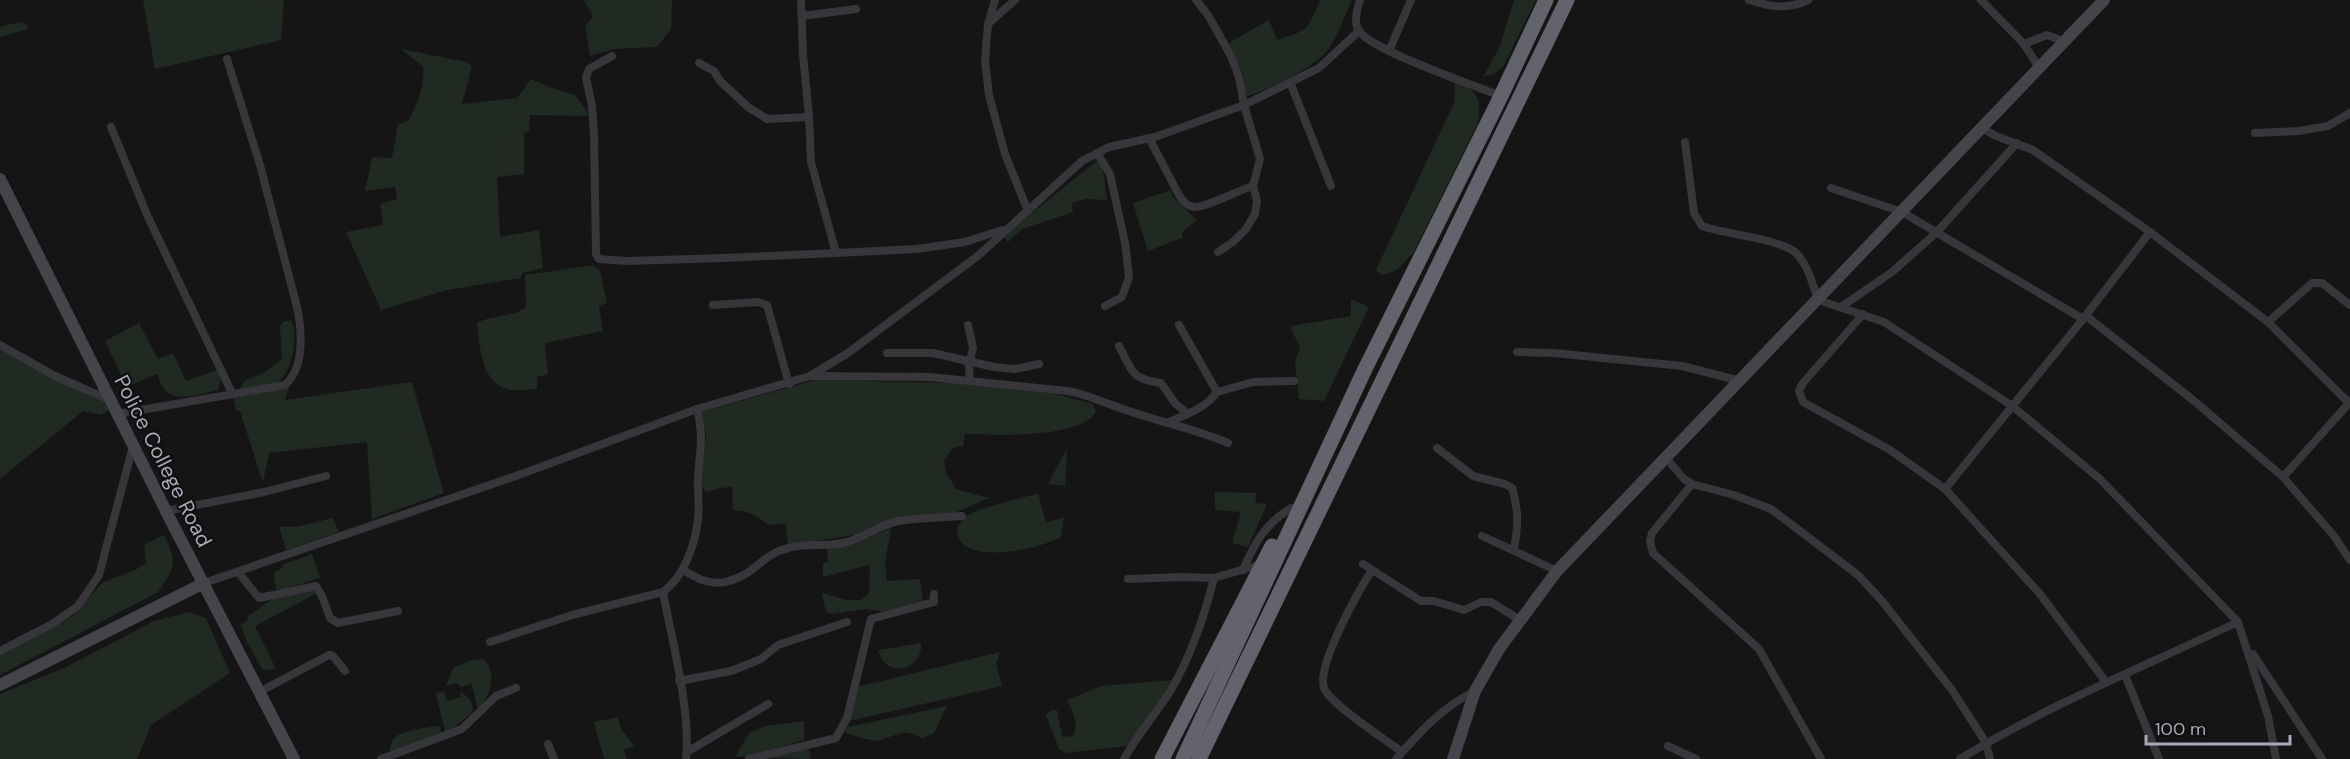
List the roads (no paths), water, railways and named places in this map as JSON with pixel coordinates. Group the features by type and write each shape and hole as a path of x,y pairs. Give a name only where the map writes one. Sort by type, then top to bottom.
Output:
{"highway":[{"path":"1183,759 1365,369 1501,96 1546,0"},
{"path":"1199,759 1308,530 1567,0"},
{"path":"1162,759 1365,369"},
{"path":"1210,759 1308,530"}],"street":[{"path":"801,0 811,162 836,253"},
{"path":"995,0 988,24 985,61 989,95 1005,154 1028,211"},
{"path":"988,24 1015,0"},
{"path":"1196,0 1208,15 1231,56 1239,77 1244,105 1260,159 1253,186 1257,201 1255,214 1246,229 1218,252"},
{"path":"1360,0 1356,22 1359,31 1389,51 1501,96"},
{"path":"1389,51 1411,0"},
{"path":"1749,0 1777,8 1786,8 1808,0"},
{"path":"1981,0 2024,44 2039,68"},
{"path":"1453,759 1475,691 1499,649 1557,571 2104,0"},
{"path":"802,16 856,9"},
{"path":"0,685 204,584 516,476 697,409 810,376 848,353 979,255 1082,161 1109,147 1149,138 1244,105 1319,68 1359,31"},
{"path":"2024,44 2047,35 2065,42"},
{"path":"612,56 589,69 586,78 592,106 596,254 599,259 670,260 917,249 964,242 1005,229"},
{"path":"118,414 199,402 232,393 285,385 295,369 301,329 260,165 227,59"},
{"path":"699,63 714,71 720,81 748,107 767,119 809,117"},
{"path":"1290,82 1331,186"},
{"path":"2255,133 2299,131 2328,126 2350,113"},
{"path":"111,127 148,217 232,393"},
{"path":"1982,128 2033,150 2150,232 2268,322 2349,407 2283,477"},
{"path":"1149,138 1185,204 1202,207 1236,191 1253,186"},
{"path":"1685,142 1694,213 1701,225 1731,234 1758,238 1793,251 1798,255 1810,277 1818,300"},
{"path":"1841,307 1892,272 1936,233 2017,143"},
{"path":"1097,153 1110,174 1116,195 1129,277 1122,297 1105,306"},
{"name":"Police College Road","path":"0,179 166,511 294,759"},
{"path":"1831,188 1902,212 2084,318 2193,400 2283,477 2334,536 2350,560"},
{"path":"1945,489 2084,318 2150,232"},
{"path":"2268,322 2312,283 2322,283 2350,305"},
{"path":"1818,300 1863,314 1900,330 2011,405 2100,479 2238,622 2247,644 2268,716 2276,759"},
{"path":"713,306 758,302 767,305 789,384"},
{"path":"1863,314 1803,383 1799,392 1800,398 1812,408 1890,450 1945,489 2040,594 2106,682"},
{"path":"968,325 973,348 970,361 970,381"},
{"path":"1179,326 1217,392"},
{"path":"0,345 55,376 111,400"},
{"path":"1119,346 1130,370 1138,378 1161,383 1175,403 1188,414"},
{"path":"1517,351 1682,366 1741,381"},
{"path":"887,353 933,353 994,367 1015,369 1039,364"},
{"path":"810,376 930,376 1085,394 1112,405 1197,430 1228,443"},
{"path":"1169,422 1212,400 1217,392 1253,382 1294,381"},
{"path":"490,642 572,615 663,592 674,585 683,570 698,519 702,430 697,409"},
{"path":"0,651 52,624 78,606 99,575 133,445"},
{"path":"1437,448 1473,476 1512,488 1519,523 1514,549"},
{"path":"1666,459 1684,479 1692,484 1734,495 1771,509 1858,575 1882,601 1952,690 1986,743 1990,759"},
{"path":"166,511 264,492 326,476"},
{"path":"1692,484 1652,533 1650,541 1653,553 1759,650 1821,759"},
{"path":"1243,570 1251,550 1264,530 1291,508"},
{"path":"683,570 704,582 723,582 743,578 764,558 789,548 841,544 897,521 962,516"},
{"path":"1482,536 1557,571"},
{"path":"1128,579 1214,578 1262,564"},
{"path":"1363,564 1421,601 1434,601 1464,610 1480,602 1491,602 1520,620"},
{"path":"1372,570 1352,602 1338,632 1323,677 1324,688 1330,697 1399,755 1439,713 1456,700 1475,691"},
{"path":"238,572 260,598 316,586 334,622 398,611"},
{"path":"1124,759 1191,653 1204,618 1214,578"},
{"path":"663,592 679,681 687,755 768,704"},
{"path":"749,759 836,738 847,718 871,619 934,602 934,594"},
{"path":"679,681 731,671 761,659 778,645 847,622"},
{"path":"1960,759 1986,743 2106,682 2238,622"},
{"path":"2247,644 2322,759"},
{"path":"260,692 329,655 333,656 345,671"},
{"path":"2125,675 2160,759"},
{"path":"381,759 462,729 496,696 516,688"},
{"path":"548,744 554,759"},
{"path":"1668,746 1696,759"}]}
